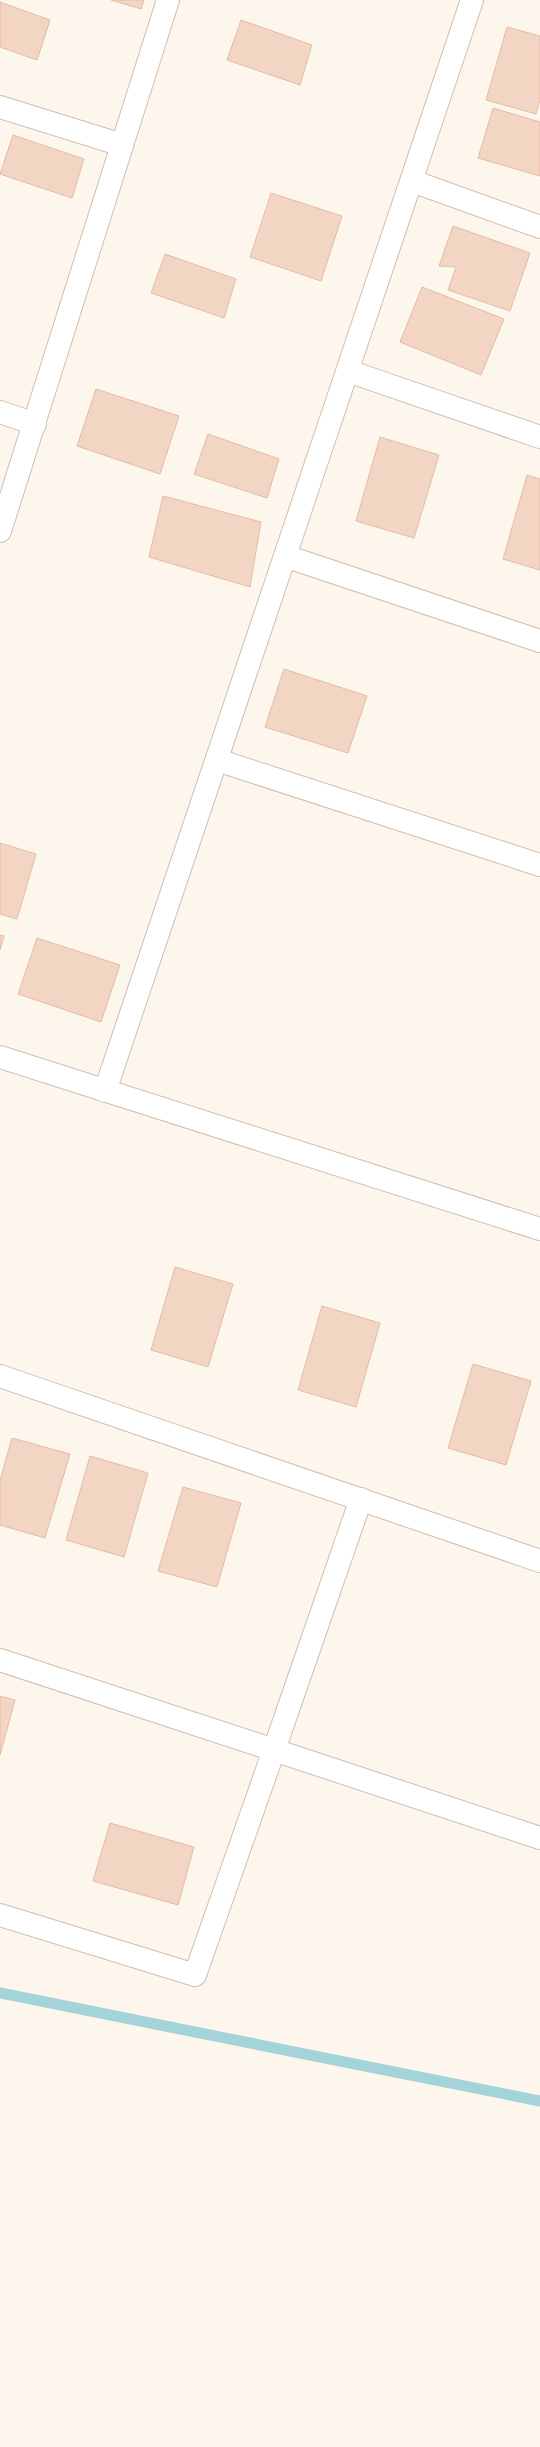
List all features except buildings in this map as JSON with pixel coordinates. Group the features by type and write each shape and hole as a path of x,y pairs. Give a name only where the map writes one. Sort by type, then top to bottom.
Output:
{"street":[{"path":"0,531 168,0"},
{"path":"105,1091 472,0"},
{"path":"0,108 122,145"},
{"path":"412,181 540,227"},
{"path":"348,371 540,437"},
{"path":"0,412 35,424"},
{"path":"285,556 540,641"},
{"path":"217,760 540,865"},
{"path":"0,1057 540,1229"},
{"path":"0,1376 540,1561"},
{"path":"0,1915 195,1975 361,1499"},
{"path":"0,1660 540,1838"}],"waterway":[{"path":"0,1993 540,2101"}]}
